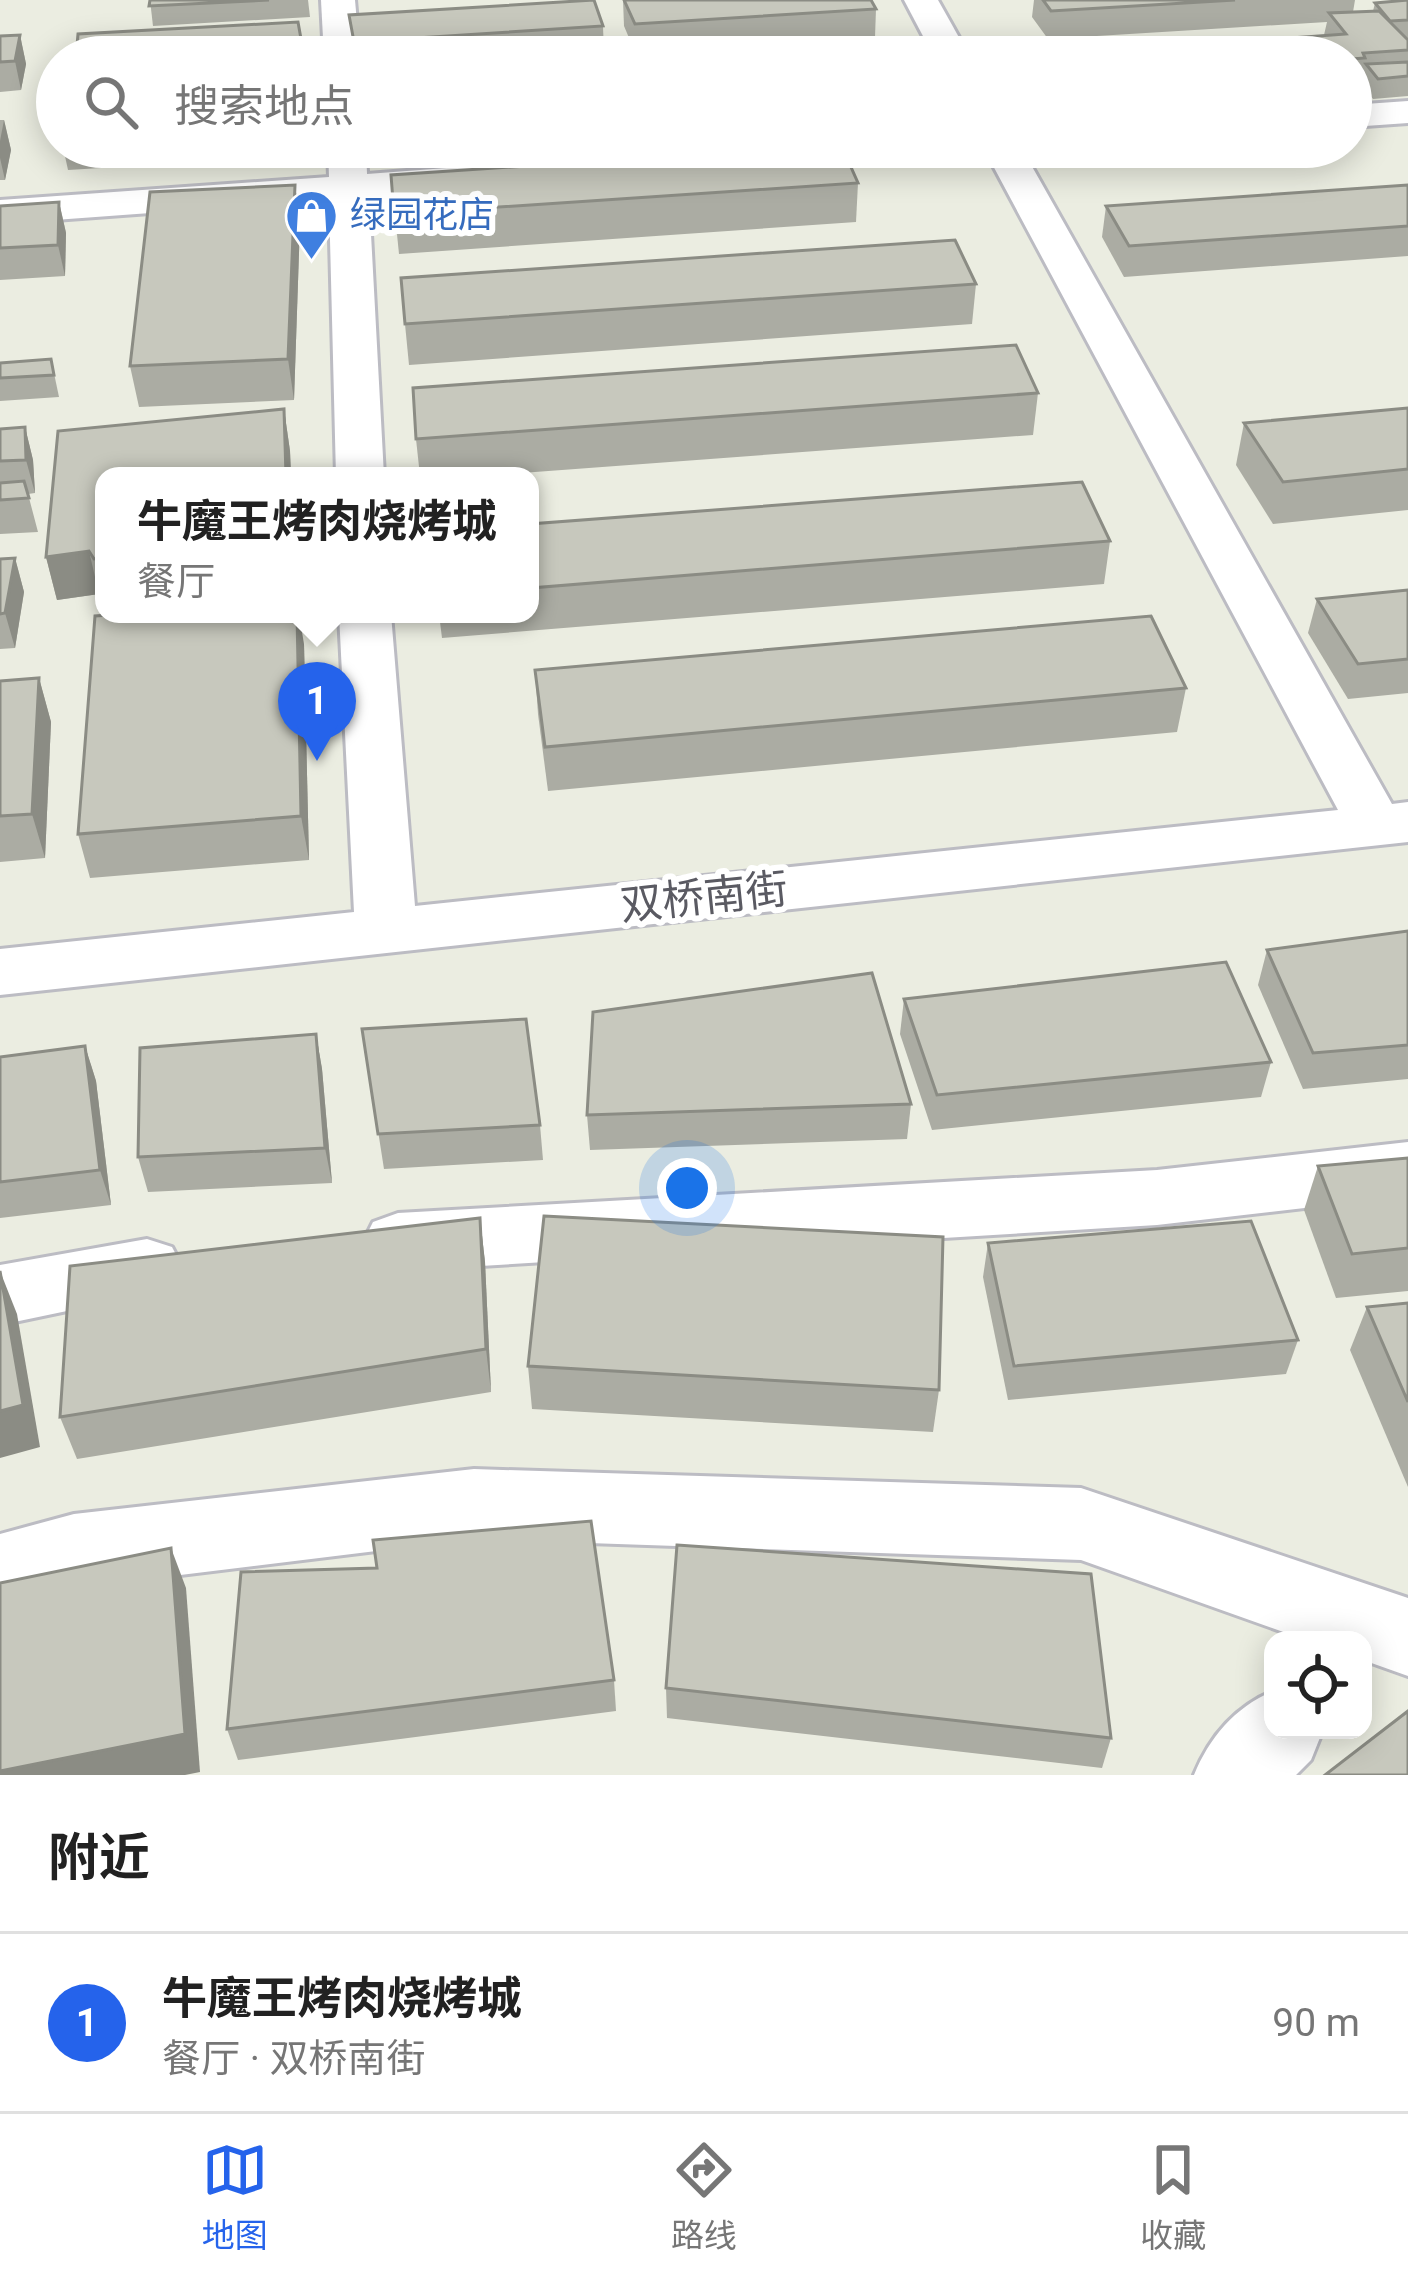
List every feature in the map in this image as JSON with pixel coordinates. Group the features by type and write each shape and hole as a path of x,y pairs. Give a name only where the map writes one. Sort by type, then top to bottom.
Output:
{"street":[{"path":"338,0 341,36"},
{"path":"921,0 941,36"},
{"path":"1372,115 1408,112"},
{"path":"0,212 340,168"},
{"path":"348,168 360,467"},
{"path":"369,168 513,175"},
{"path":"1014,168 1391,823"},
{"path":"366,623 386,931"},
{"name":"双桥南街","path":"0,972 1391,823"},
{"path":"342,1247 530,1229 1262,1191 1408,1169"},
{"path":"0,1295 201,1260"},
{"path":"0,1570 74,1551 474,1504 1081,1524 1384,1637"},
{"path":"1237,1775 1272,1739"}],"building":[{"path":"150,0 269,0 149,6"},
{"path":"594,0 603,26 447,36 353,36 349,15"},
{"path":"624,0 871,0 876,9 635,24"},
{"path":"1043,0 1235,0 1051,11"},
{"path":"1408,0 1408,20 1390,21 1375,3"},
{"path":"1379,11 1408,40 1408,50 1372,52 1372,36 1318,36 1346,34 1329,13"},
{"path":"298,22 300,36 78,36"},
{"path":"20,35 15,61 0,62 0,36"},
{"path":"1408,62 1408,76 1378,79 1372,64"},
{"path":"496,168 851,168 858,183 394,214 391,175"},
{"path":"295,185 288,359 130,366 150,192"},
{"path":"1408,185 1408,226 1129,246 1106,206"},
{"path":"59,202 58,245 0,248 0,206"},
{"path":"955,240 976,284 405,324 401,278"},
{"path":"1016,345 1038,393 416,439 413,388"},
{"path":"51,359 54,375 0,378 0,363"},
{"path":"1408,408 1408,469 1283,482 1244,423"},
{"path":"284,409 286,467 95,467 95,559 89,551 46,557 58,431"},
{"path":"25,427 26,460 0,461 0,429"},
{"path":"24,481 29,498 0,500 0,483"},
{"path":"1082,482 1110,541 539,587 539,523"},
{"path":"15,558 5,613 0,614 0,559"},
{"path":"1408,590 1408,659 1358,664 1317,599"},
{"path":"95,616 95,623 297,623 301,816 78,834"},
{"path":"1151,616 1186,688 545,747 535,670"},
{"path":"39,678 32,814 0,816 0,681"},
{"path":"1408,931 1408,1045 1313,1053 1267,950"},
{"path":"1226,962 1271,1062 937,1095 904,999"},
{"path":"872,973 911,1104 587,1115 593,1012"},
{"path":"526,1019 540,1125 378,1134 362,1029"},
{"path":"316,1034 325,1148 138,1157 140,1048"},
{"path":"85,1046 100,1170 0,1182 0,1057"},
{"path":"1408,1158 1408,1248 1352,1254 1318,1166"},
{"path":"544,1216 943,1237 939,1390 528,1366"},
{"path":"480,1218 486,1349 60,1417 70,1266"},
{"path":"1251,1221 1298,1340 1014,1366 988,1243"},
{"path":"0,1271 23,1405 0,1411"},
{"path":"1408,1303 1408,1402 1367,1307"},
{"path":"591,1521 614,1680 227,1729 241,1572 377,1568 373,1540"},
{"path":"677,1545 1091,1574 1111,1738 666,1688"},
{"path":"171,1548 185,1734 0,1771 0,1583"},
{"path":"1408,1711 1408,1775 1325,1775 1372,1739"}],"place":[{"name":"绿园花店","path":"311,261"},
{"name":"牛魔王烤肉烧烤城","path":"317,761"}]}
